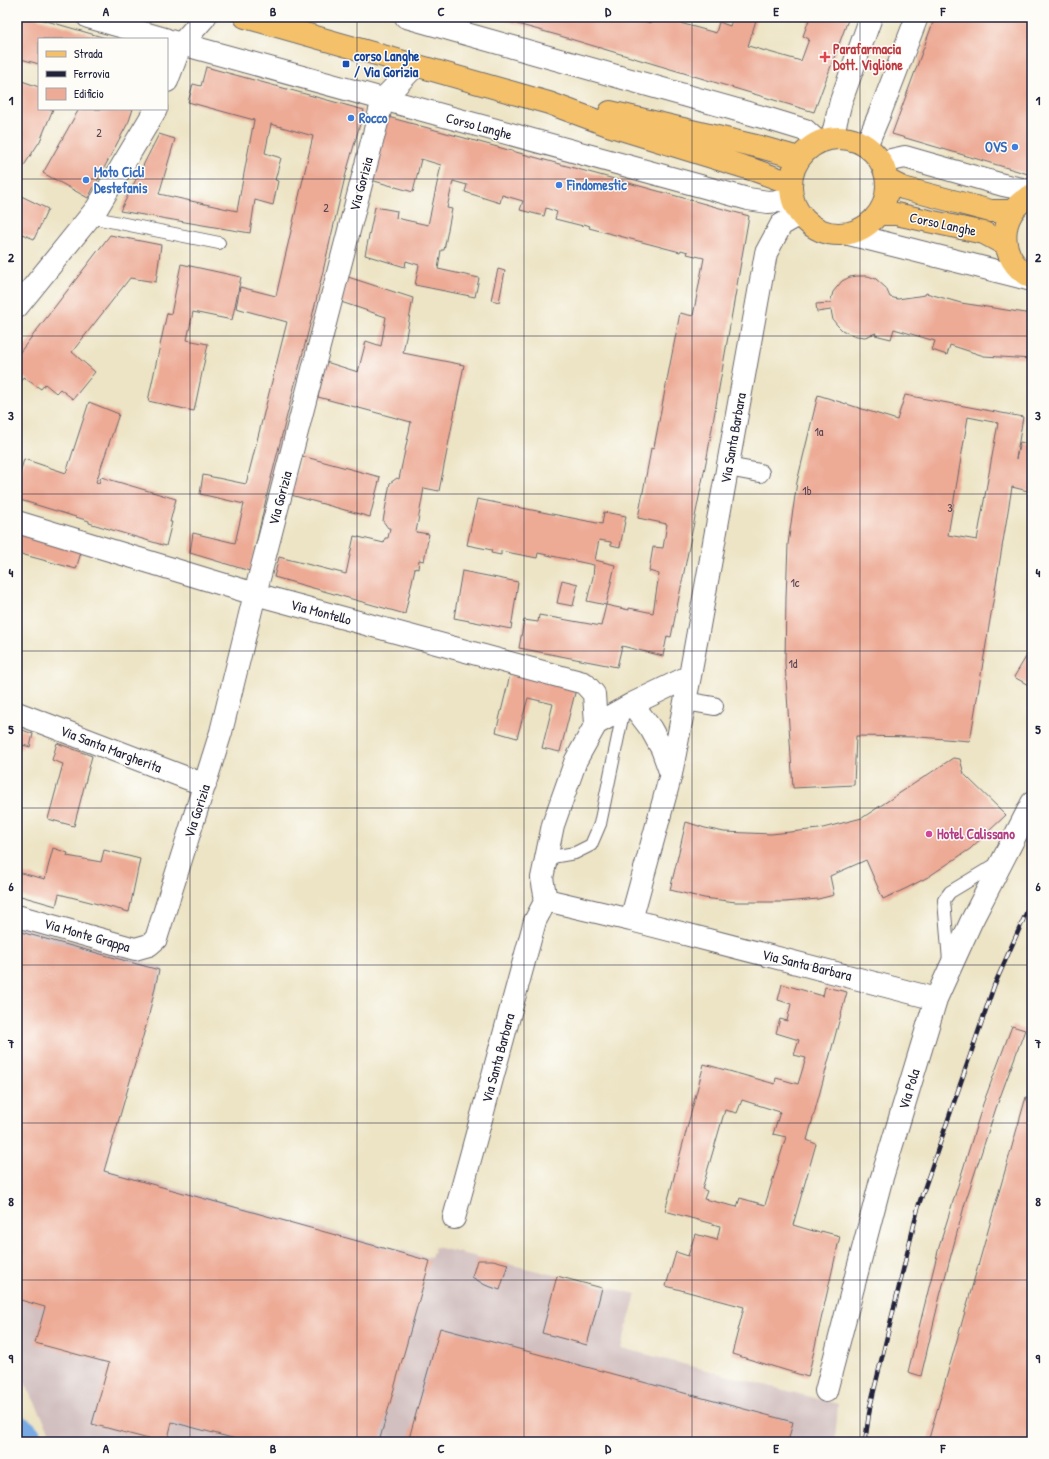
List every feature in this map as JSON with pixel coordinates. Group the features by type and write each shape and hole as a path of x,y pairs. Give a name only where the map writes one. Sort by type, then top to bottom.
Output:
{"main road":[{"path":"245,17 549,103 608,125 754,170 794,199 810,226 817,230 831,234 849,234 858,231 869,224 878,214 884,203 887,192 885,171"},
{"path":"549,103 617,114 760,146 800,158"},
{"name":"Corso Langhe","path":"825,140 842,137 851,139 866,146 885,171 903,188 991,211 1013,211"},
{"path":"794,199 793,169 808,149 825,140"},
{"path":"1032,195 1024,199 1013,211 1008,221 1006,233 1006,245 1012,260 1023,273 1032,279"},
{"name":"Corso Langhe","path":"878,214 896,214 984,233 1006,245"}],"street":[{"name":"Corso Langhe","path":"88,17 161,38"},
{"path":"168,71 171,41 205,17"},
{"path":"406,17 769,118 805,130 825,140 841,101 871,17"},
{"path":"866,146 917,17"},
{"name":"Corso Langhe","path":"171,41 748,199 768,202 794,199"},
{"name":"Via Gorizia","path":"156,939 221,732 255,594 384,99 416,65"},
{"path":"17,307 97,208 155,110"},
{"path":"885,171 905,157 1003,185 1032,191"},
{"name":"Via Santa Barbara","path":"631,920 671,774 766,253 794,199"},
{"path":"849,234 1032,279"},
{"path":"728,467 760,473"},
{"name":"Via Montello","path":"17,522 255,594 584,683 594,694 596,724"},
{"path":"546,900 542,878 553,825 576,760 596,724 628,706 690,676"},
{"path":"685,701 714,706"},
{"path":"628,706 651,729 662,749 671,774"},
{"name":"Via Santa Margherita","path":"17,713 205,785"},
{"name":"Via Pola","path":"826,1391 880,1184 936,999 971,922 1032,803"},
{"name":"Via Santa Barbara","path":"454,1218 535,921 546,900 631,920 936,999"},
{"name":"Via Monte Grappa","path":"17,916 135,949 149,945 156,939"}],"lane":[{"path":"90,217 219,243"},
{"path":"546,858 575,853 591,845 600,824 628,706"},
{"path":"950,968 944,900 950,892 1002,860"}],"shaded area":[{"path":"17,925 163,967 105,1169 431,1258 435,1247 636,1294 621,1348 838,1404 835,1442 55,1442 17,1369"}],"building":[{"path":"17,17 33,17 106,38 38,38 38,64 17,58"},
{"path":"492,17 628,17 651,23 653,17 674,17 673,21 716,33 719,22 730,26 733,17 757,17 748,46 801,61 809,39 803,36 810,17 849,17 814,112"},
{"path":"935,17 1032,17 1032,169 1028,174 892,134"},
{"path":"206,67 364,110 345,177 315,305 268,490 250,571 190,553 193,533 235,543 244,504 200,494 203,475 246,484 287,322 236,308 240,287 276,296 313,136 271,124 265,153 281,158 275,180 278,181 273,205 255,200 250,233 120,211 159,134 175,139 159,194 237,211 254,120 188,102 193,84 201,86"},
{"path":"19,80 38,87 38,110 53,110 40,141 23,167 17,164 17,85"},
{"path":"78,110 133,110 129,121 88,198 43,173"},
{"path":"388,117 749,216 707,457 671,637 667,636 663,656 622,646 617,667 519,648 524,620 538,622 539,615 601,626 606,605 653,613 659,574 649,571 653,547 663,548 667,524 638,518 651,448 653,449 654,447 680,313 693,316 704,258 687,254 688,252 681,250 680,252 589,228 590,226 584,224 583,226 555,219 557,212 546,208 544,216 520,210 523,201 502,195 500,203 465,192 467,185 453,181 447,208 452,209 444,250 441,250 438,269 479,278 475,297 415,285 419,265 406,261 405,267 365,255 375,207 397,211 396,218 428,225 441,165 421,159 413,192 371,180"},
{"path":"17,194 48,209 34,239 17,232"},
{"path":"110,235 161,245 156,282 130,278 72,352 95,372 73,399 60,389 56,393 45,384 41,389 23,377 17,396 17,356"},
{"path":"181,264 241,277 232,320 193,312 187,340 208,344 194,411 148,401 167,313 171,314"},
{"path":"498,269 505,271 499,302 491,300"},
{"path":"868,276 876,279 886,288 890,297 898,299 925,295 926,293 961,303 1032,314 1032,359 984,356 950,345 947,355 932,350 935,341 894,329 891,339 875,335 876,333 865,337 850,334 842,330 833,320 831,310 817,312 816,304 830,303 833,292 842,281 850,277"},
{"path":"348,277 413,298 403,353 464,365 439,491 424,488 416,532 429,534 424,561 419,560 418,569 415,568 405,614 274,577 279,557 346,574 354,536 384,543 385,538 388,538 390,528 388,528 383,521 390,483 397,478 399,479 411,422 318,397 326,362 358,372 366,341 381,346 386,317 341,302"},
{"path":"818,395 897,420 905,395 1023,417 1016,459 1020,442 1032,445 1032,492 1012,487 970,741 920,737 856,736 854,785 793,788 785,663 788,544 797,482","holes":["968,417 998,423 977,540 948,535"]},
{"path":"89,402 119,414 96,482 99,483 101,477 176,499 166,546 89,523 89,521 17,499 17,484 24,459 66,473"},
{"path":"302,456 380,477 370,517 291,495"},
{"path":"477,499 602,524 604,512 626,516 620,547 611,545 611,542 599,540 595,560 615,565 606,605 587,601 593,577 594,565 538,553 537,558 501,551 501,555 491,553 492,550 467,545"},
{"path":"17,527 83,546 76,569 17,553"},
{"path":"462,571 518,582 511,629 454,618"},
{"path":"562,580 578,584 573,606 557,603"},
{"path":"1032,647 1032,687 1014,677"},
{"path":"511,671 576,689 560,752 542,748 553,704 528,698 517,738 496,732"},
{"path":"20,729 33,734 30,747 23,745 22,749 17,748 17,737"},
{"path":"57,743 92,756 74,826 48,819 63,764 52,760"},
{"path":"953,758 960,759 964,774 1006,815 970,849 928,877 907,888 883,899 866,860 830,876 834,895 818,899 785,902 736,902 704,898 670,890 686,822 724,832 771,834 819,829 862,818"},
{"path":"53,848 68,853 67,856 101,862 104,850 140,859 129,912 59,894 56,906 17,895 17,872 45,879"},
{"path":"17,931 159,970 148,1019 104,1171 430,1261 379,1442 247,1442 172,1422 167,1442 160,1442 92,1424 109,1363 35,1343 45,1307 17,1299"},
{"path":"782,984 823,996 825,987 847,992 807,1140 816,1144 793,1225 820,1233 821,1231 840,1236 808,1377 732,1354 744,1307 666,1286 676,1252 688,1256 695,1234 717,1240 720,1226 665,1211 704,1064 775,1084 776,1078 798,1084 806,1058 794,1055 799,1040 776,1033 780,1019 787,1021 791,1004 778,1000","holes":["742,1100 780,1112 773,1134 786,1137 765,1205 740,1198 737,1207 704,1199 707,1191 702,1189 725,1110 737,1113"]},
{"path":"1012,1026 1025,1030 996,1108 965,1203 940,1296 921,1376 908,1372 939,1247 983,1104"},
{"path":"1026,1097 1032,1099 1032,1442 928,1442"},
{"path":"477,1260 493,1260 508,1264 500,1290 485,1285 472,1277"},
{"path":"557,1276 602,1288 587,1345 542,1333"},
{"path":"440,1328 793,1422 788,1442 408,1442"}],"railway":[{"path":"865,1442 870,1407 919,1204 994,986 1032,900"}],"place":[{"name":"Parafarmacia Dott. Viglione","path":"825,57"},
{"name":"corso Langhe / Via Gorizia","path":"346,64"},
{"name":"Rocco","path":"351,118"},
{"name":"OVS","path":"1015,147"},
{"name":"Moto Cicli Destefanis","path":"86,180"},
{"name":"Findomestic","path":"559,185"},
{"name":"Hotel Calissano","path":"929,834"}]}
